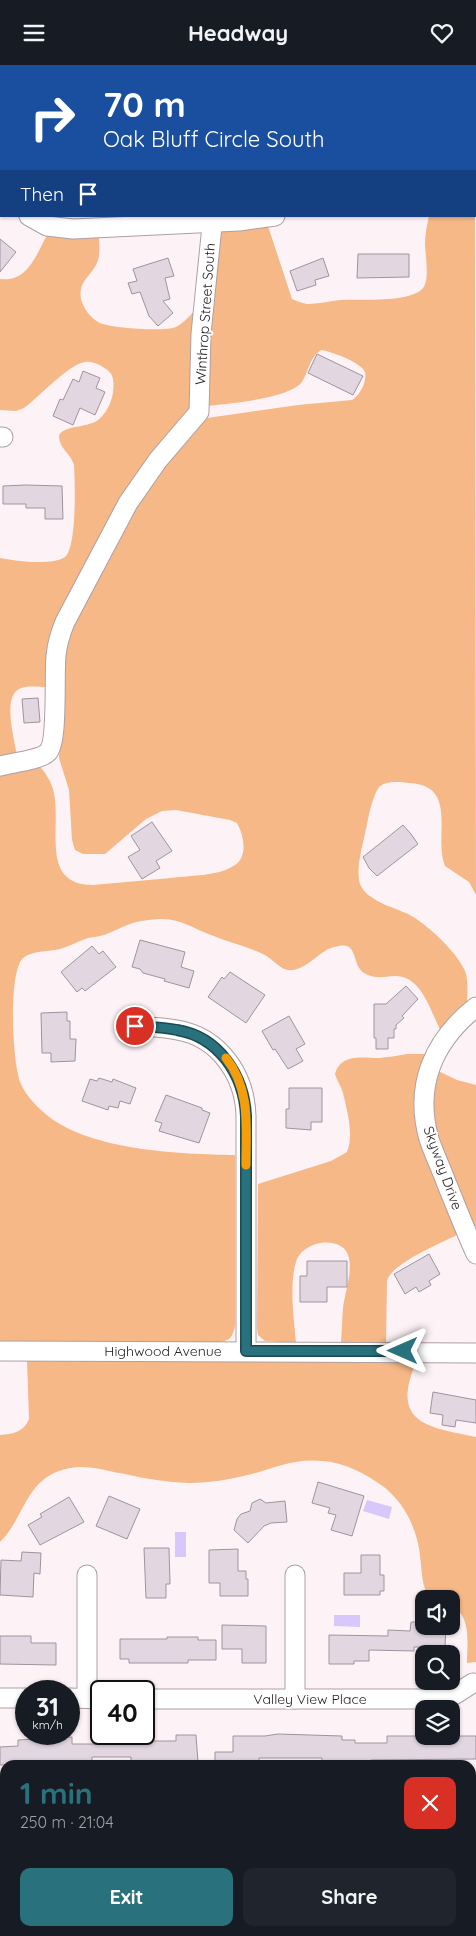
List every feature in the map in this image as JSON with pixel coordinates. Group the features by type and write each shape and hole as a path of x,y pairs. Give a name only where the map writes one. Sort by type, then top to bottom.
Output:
{"street":[{"path":"30,217 40,224 61,229 254,217"},
{"name":"Winthrop Street South","path":"0,765 42,756 50,750 54,735 56,655 58,640 65,623 128,503 158,460 199,412 201,334 213,219"},
{"name":"Skyway Drive","path":"476,1007 453,1028 436,1051 428,1077 424,1104 429,1139 476,1254"},
{"path":"135,1026 176,1030 204,1040 227,1060 241,1085 246,1116 246,1351"},
{"name":"Highwood Avenue","path":"0,1351 476,1353"},
{"path":"86,1699 87,1575"},
{"path":"295,1575 295,1699"},
{"name":"Valley View Place","path":"155,1699 441,1699 458,1694 473,1683"},
{"path":"0,1699 15,1699"}],"shaded area":[{"path":"429,217 475,217 476,895 469,882 445,866 442,854 441,815 439,803 434,793 425,786 410,783 390,782 379,787 373,799 360,855 359,873 360,884 368,895 415,918 440,939 455,955 466,975 467,1005 441,1031 424,996 412,981 404,977 375,977 367,975 360,969 354,953 348,946 342,945 328,949 301,968 288,970 257,951 170,919 153,919 134,923 60,949 27,955 18,967 15,981 13,1019 15,1058 21,1084 40,1109 67,1128 88,1137 112,1143 164,1151 235,1155 235,1326 230,1337 220,1342 0,1342 0,771 37,763 46,775 53,789 56,851 59,864 65,875 76,882 93,885 203,875 228,869 239,861 242,857 243,839 237,823 176,810 162,811 146,819 105,854 83,854 75,850 72,840 69,790 59,758 63,657 70,631 140,499 200,419 298,405 352,400 364,384 365,372 362,368 339,355 322,350 315,356 302,382 295,388 271,397 256,400 205,406 205,362 221,228 267,223 292,299 307,304 341,300 397,298 417,293 423,288 426,279 426,229"},
{"path":"48,233 99,235 98,262 83,284 80,293 90,316 100,323 138,329 170,328 182,323 197,309 191,410 135,477 47,687 25,687 19,689 14,694 10,710 17,756 0,760 0,558 43,562 59,560 65,557 69,551 72,541 75,499 74,465 59,440 59,435 68,429 99,420 112,398 113,388 111,373 97,364 85,362 71,368 24,408 16,411 0,410 0,279 10,279 25,271"},
{"path":"407,1054 428,1054 421,1075 461,1233 408,1260 391,1274 387,1281 386,1343 341,1342 343,1308 350,1270 346,1250 332,1243 314,1245 306,1249 296,1262 294,1271 293,1302 296,1343 265,1341 258,1335 257,1328 258,1184 331,1161 347,1152 350,1138 349,1123 343,1093 335,1074 342,1063 353,1058 379,1058"},
{"path":"436,1070 457,1080 476,1085 476,1226 471,1228 439,1149 430,1108"},
{"path":"27,1360 417,1360 410,1381 408,1397 410,1409 417,1418 427,1425 476,1437 476,1662 467,1663 467,1631 460,1613 460,1590 426,1590 416,1536 404,1509 384,1487 347,1466 313,1460 287,1464 229,1479 189,1483 149,1479 84,1467 67,1468 48,1477 39,1484 31,1493 8,1533 0,1542 0,1435 21,1430 29,1419"},
{"path":"367,1500 392,1507 389,1519 363,1511"},
{"path":"175,1532 186,1532 186,1557 175,1557"},
{"path":"334,1615 360,1615 360,1627 334,1626"}],"building":[{"path":"0,239 16,252 0,272"},
{"path":"358,254 409,254 409,277 357,278"},
{"path":"168,258 174,276 165,278 170,299 163,301 173,313 158,326 149,316 140,292 132,294 128,283 137,281 133,269"},
{"path":"323,258 329,276 315,280 316,285 297,291 290,271"},
{"path":"317,354 363,376 353,395 308,373"},
{"path":"83,371 100,378 96,388 105,392 95,415 80,408 73,425 53,416 60,399 63,400 73,379 79,382"},
{"path":"3,486 62,486 63,519 45,519 45,508 26,508 26,504 3,504"},
{"path":"38,698 40,722 24,723 22,699"},
{"path":"152,822 172,851 156,861 160,868 142,879 128,857 140,850 131,836"},
{"path":"403,825 418,844 377,876 369,868 363,857"},
{"path":"140,940 185,952 181,967 194,971 189,988 164,981 165,979 143,973 140,969 132,967"},
{"path":"92,946 99,954 103,951 116,967 85,991 82,988 77,992 61,972"},
{"path":"230,972 265,995 246,1023 208,997 222,977 224,979"},
{"path":"406,986 418,999 402,1016 404,1018 396,1025 394,1038 388,1038 388,1049 376,1049 376,1038 374,1038 374,1004 386,1004"},
{"path":"67,1012 67,1021 70,1021 70,1039 76,1039 75,1061 51,1062 51,1053 42,1053 41,1013"},
{"path":"289,1016 305,1044 296,1049 303,1061 288,1069 275,1049 273,1050 262,1031"},
{"path":"99,1078 112,1082 113,1079 136,1088 130,1104 120,1101 118,1108 109,1106 108,1110 82,1101 90,1079 97,1081"},
{"path":"289,1088 322,1088 322,1122 311,1122 311,1130 286,1128 286,1109 289,1109"},
{"path":"166,1095 202,1108 202,1110 210,1113 199,1143 159,1131 162,1123 155,1121"},
{"path":"429,1254 440,1274 429,1281 431,1285 419,1292 416,1287 405,1294 394,1274"},
{"path":"307,1261 347,1261 347,1287 327,1287 327,1302 300,1302 300,1276 307,1276"},
{"path":"433,1392 476,1400 476,1423 456,1420 455,1427 442,1425 443,1415 430,1413"},
{"path":"318,1482 364,1496 352,1536 331,1530 336,1515 328,1513 330,1508 312,1503"},
{"path":"109,1496 140,1509 127,1539 96,1526"},
{"path":"69,1497 84,1522 40,1545 28,1525 42,1517 40,1514"},
{"path":"260,1499 266,1503 285,1501 287,1522 271,1523 264,1526 248,1543 234,1530 237,1519 241,1514 250,1511 252,1503"},
{"path":"144,1548 169,1548 170,1584 166,1584 166,1598 146,1598"},
{"path":"238,1549 238,1571 246,1571 248,1596 220,1596 220,1583 209,1583 209,1550"},
{"path":"22,1552 41,1553 40,1574 34,1573 33,1597 0,1595 1,1560 21,1561"},
{"path":"361,1555 380,1555 380,1575 384,1575 384,1591 380,1591 380,1595 344,1595 344,1573 361,1573"},
{"path":"411,1622 415,1622 415,1635 446,1635 445,1645 415,1645 414,1651 369,1650 369,1661 354,1661 354,1664 329,1664 329,1635 388,1636 388,1630 410,1631"},
{"path":"222,1625 266,1626 266,1663 242,1663 242,1649 222,1649"},
{"path":"0,1636 31,1636 31,1643 56,1643 56,1665 0,1664"},
{"path":"167,1637 198,1637 198,1640 216,1640 216,1660 188,1660 188,1663 129,1663 129,1659 120,1659 120,1639 167,1639"},
{"path":"278,1734 342,1736 342,1740 355,1740 355,1743 387,1743 387,1736 415,1736 415,1745 460,1745 460,1736 476,1736 476,1759 322,1760 322,1758 259,1758 259,1760 215,1760 215,1752 233,1752 233,1736"},
{"path":"176,1735 196,1735 198,1760 131,1760 131,1757 92,1757 92,1760 0,1760 0,1747 80,1744 155,1745 155,1741 176,1741"}],"slow traffic":[{"path":"226,1058 239,1080 244,1097 246,1165"}],"route":[{"path":"135,1026 176,1030 204,1040 227,1060 236,1073 241,1085 246,1116 246,1351 403,1351"}]}
